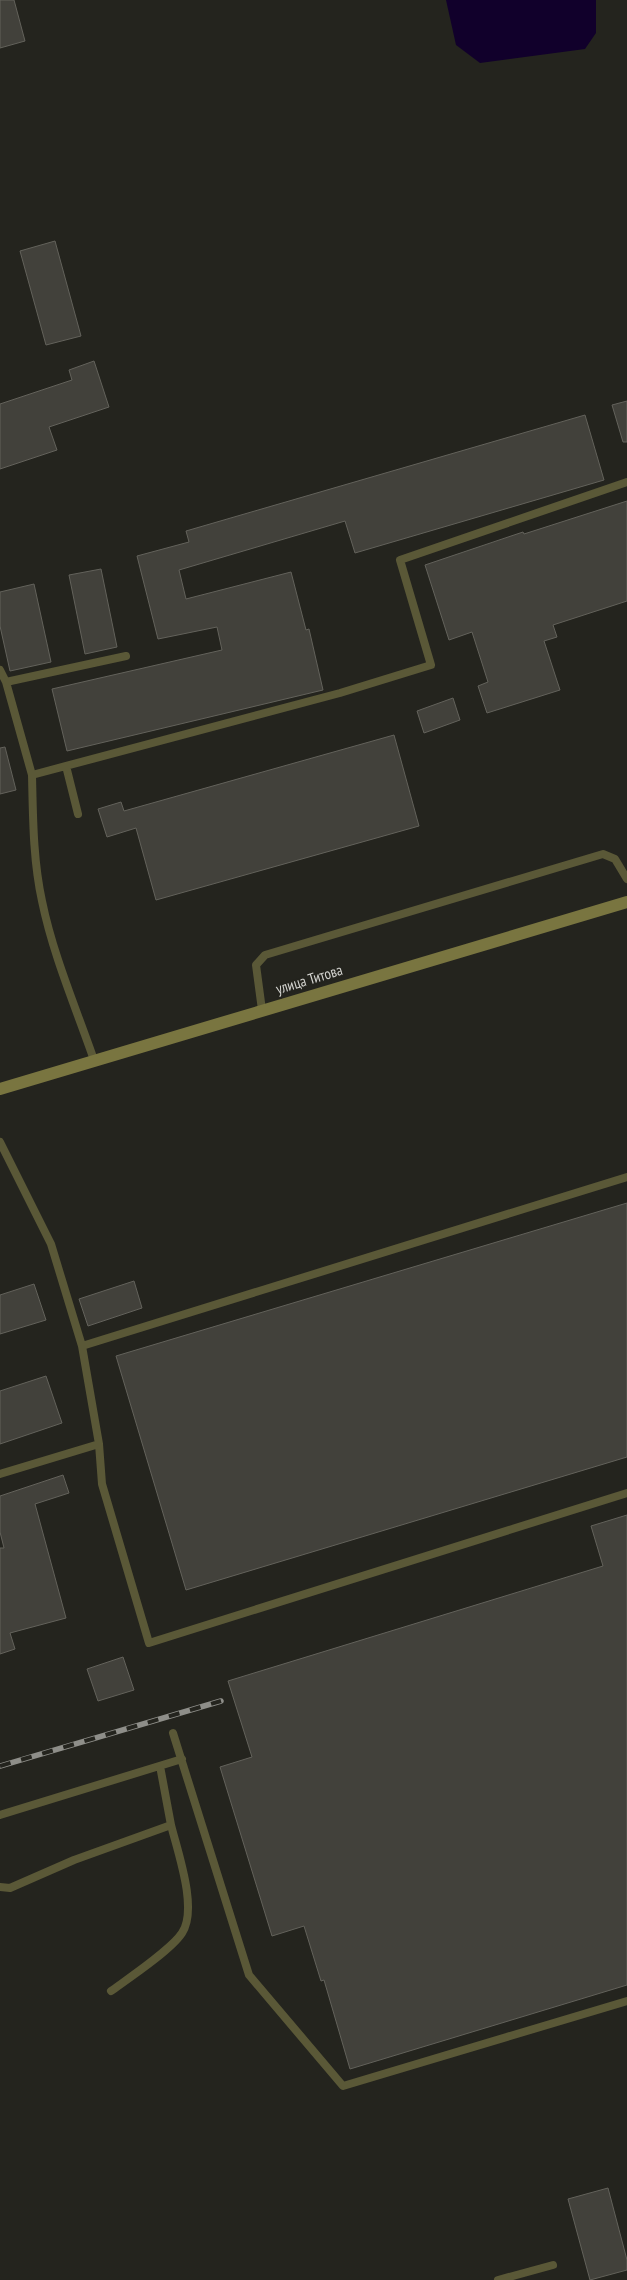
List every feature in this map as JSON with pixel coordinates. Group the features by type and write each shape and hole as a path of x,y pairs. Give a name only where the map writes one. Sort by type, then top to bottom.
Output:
{"main road":[{"name":"улица Титова","path":"0,1089 627,902"}],"lane":[{"path":"32,775 340,693 432,665 400,560 627,482"},
{"path":"6,682 126,656"},
{"path":"0,670 6,682 32,775 34,842 41,900 60,964 94,1060"},
{"path":"66,766 78,814"},
{"path":"262,1010 256,965 266,955 603,854 615,859 627,880"},
{"path":"0,1142 51,1244 82,1346 99,1444 102,1484 149,1642 627,1493"},
{"path":"82,1346 627,1177"},
{"path":"0,1474 99,1444"},
{"path":"174,1733 249,1975 343,2086 627,2000"},
{"path":"0,1815 182,1759"},
{"path":"111,1991 163,1952 183,1933 190,1902 171,1826 160,1766"},
{"path":"0,1887 10,1888 74,1860 171,1826"},
{"path":"498,2280 553,2265"}],"shaded area":[{"path":"446,0 596,0 596,33 585,49 480,63 456,45"}],"building":[{"path":"0,0 14,0 25,41 0,48"},
{"path":"55,241 81,336 46,345 20,251"},
{"path":"94,361 109,407 49,427 57,450 0,469 0,404 72,380 69,370"},
{"path":"627,401 627,442 623,442 612,405"},
{"path":"585,415 604,480 355,553 345,521 179,570 186,599 291,572 306,630 309,629 323,690 67,751 52,689 222,650 217,627 158,639 137,556 189,542 186,531"},
{"path":"627,501 627,601 553,625 557,637 544,641 560,690 487,713 478,686 488,682 472,632 449,640 425,565 523,532 524,534"},
{"path":"101,569 117,647 85,654 69,575"},
{"path":"34,584 51,662 10,671 0,626 0,592"},
{"path":"453,698 460,720 424,733 417,711"},
{"path":"394,735 419,826 156,900 136,828 107,837 98,809 121,802 124,811"},
{"path":"5,747 16,790 0,794 0,748"},
{"path":"627,1203 627,1457 186,1590 116,1356"},
{"path":"134,1281 142,1308 88,1326 79,1299"},
{"path":"34,1284 46,1320 0,1334 0,1295"},
{"path":"46,1376 62,1423 0,1444 0,1391"},
{"path":"63,1475 69,1493 35,1504 66,1618 10,1633 15,1649 0,1654 0,1548 4,1548 0,1532 0,1496"},
{"path":"627,1515 627,1985 350,2069 324,1980 321,1981 304,1926 272,1936 220,1767 252,1757 228,1681 603,1566 591,1526"},
{"path":"123,1657 134,1690 98,1701 87,1669"},
{"path":"608,2188 627,2260 627,2270 590,2280 568,2199"}],"railway":[{"path":"0,1766 221,1701"}]}
